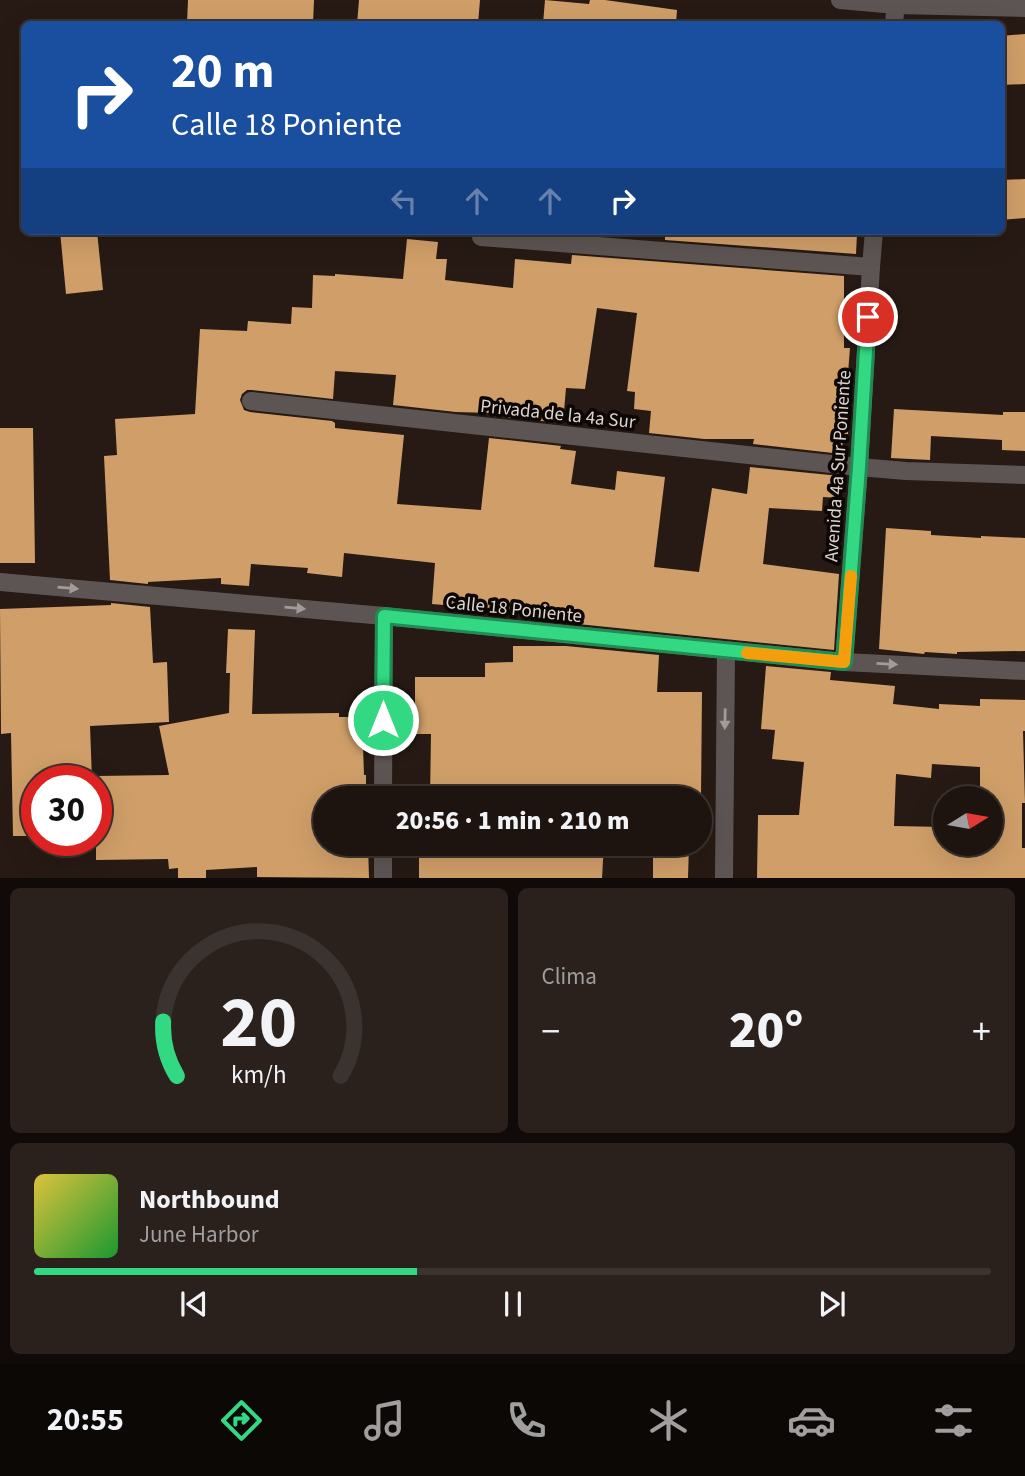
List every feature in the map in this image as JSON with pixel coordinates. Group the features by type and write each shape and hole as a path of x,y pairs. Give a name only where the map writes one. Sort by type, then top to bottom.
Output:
{"street":[{"path":"840,0 1025,8"},
{"path":"894,21 896,3"},
{"name":"Avenida 4a Sur Poniente","path":"844,662 874,235"},
{"path":"481,237 871,267"},
{"name":"Privada de la 4a Sur","path":"251,401 859,467 1025,475"},
{"name":"Calle 18 Poniente","path":"0,582 384,616 844,662 1025,671"},
{"path":"383,786 384,616"},
{"path":"724,877 726,651"},
{"path":"383,856 383,877"}],"building":[{"path":"188,0 314,0 313,21 187,21"},
{"path":"359,0 480,0 478,21 357,21"},
{"path":"545,0 589,4 590,0 605,0 677,10 676,21 543,21"},
{"path":"1025,34 1025,84 1005,85 1005,36"},
{"path":"1025,179 1025,218 1005,220 1005,180"},
{"path":"60,235 97,235 103,290 66,294"},
{"path":"665,235 857,235 856,254 665,240"},
{"path":"407,239 438,242 436,259 447,259 445,280 513,288 515,259 571,264 572,255 844,276 844,348 850,348 845,411 849,412 848,434 843,434 842,454 753,444 754,439 704,439 649,433 651,411 634,409 635,392 627,391 637,313 597,308 585,389 566,388 563,423 491,416 492,413 393,405 396,375 335,371 333,399 247,390 240,400 244,410 250,412 332,421 335,428 404,435 397,504 481,510 489,438 561,446 560,449 576,451 571,484 615,490 617,471 665,477 654,567 699,572 712,488 747,494 750,467 840,476 839,498 823,497 822,511 769,508 763,564 839,574 834,650 578,624 578,616 432,604 435,563 344,553 342,577 307,573 308,568 251,564 249,586 221,584 221,578 148,584 110,580 104,456 117,455 115,419 195,414 200,329 247,331 248,321 291,324 292,307 312,308 313,275 403,279"},
{"path":"894,409 1003,415 1003,412 1025,412 1025,451 1002,450 1002,440 931,436 930,460 891,458"},
{"path":"0,428 33,428 35,563 0,563"},
{"path":"886,528 931,531 931,535 1025,538 1025,651 924,654 879,649"},
{"path":"111,605 150,607 153,663 167,662 169,722 90,726 91,765 21,765 21,836 13,836 11,733 1,734 0,609"},
{"path":"228,629 255,630 252,714 339,713 339,717 362,717 366,786 313,786 313,856 368,856 369,878 257,877 257,867 206,870 206,878 178,878 178,868 169,869 168,859 96,860 96,856 112,856 112,776 169,775 159,726 229,713 230,673 226,673"},
{"path":"513,646 566,646 659,655 657,692 702,692 701,786 430,786 431,734 415,734 415,677 485,677 485,663 513,662"},
{"path":"766,666 831,672 830,680 895,686 893,704 939,709 939,704 980,706 980,699 1025,700 1022,848 1025,848 1025,878 757,878 758,815 799,815 804,762 772,759 775,730 761,729"},
{"path":"419,856 603,856 602,878 419,878"},
{"path":"653,856 689,856 688,878 653,878"}],"slow traffic":[{"path":"747,653 844,662 851,576"}],"route":[{"path":"383,720 384,616 844,662 868,317"}]}
